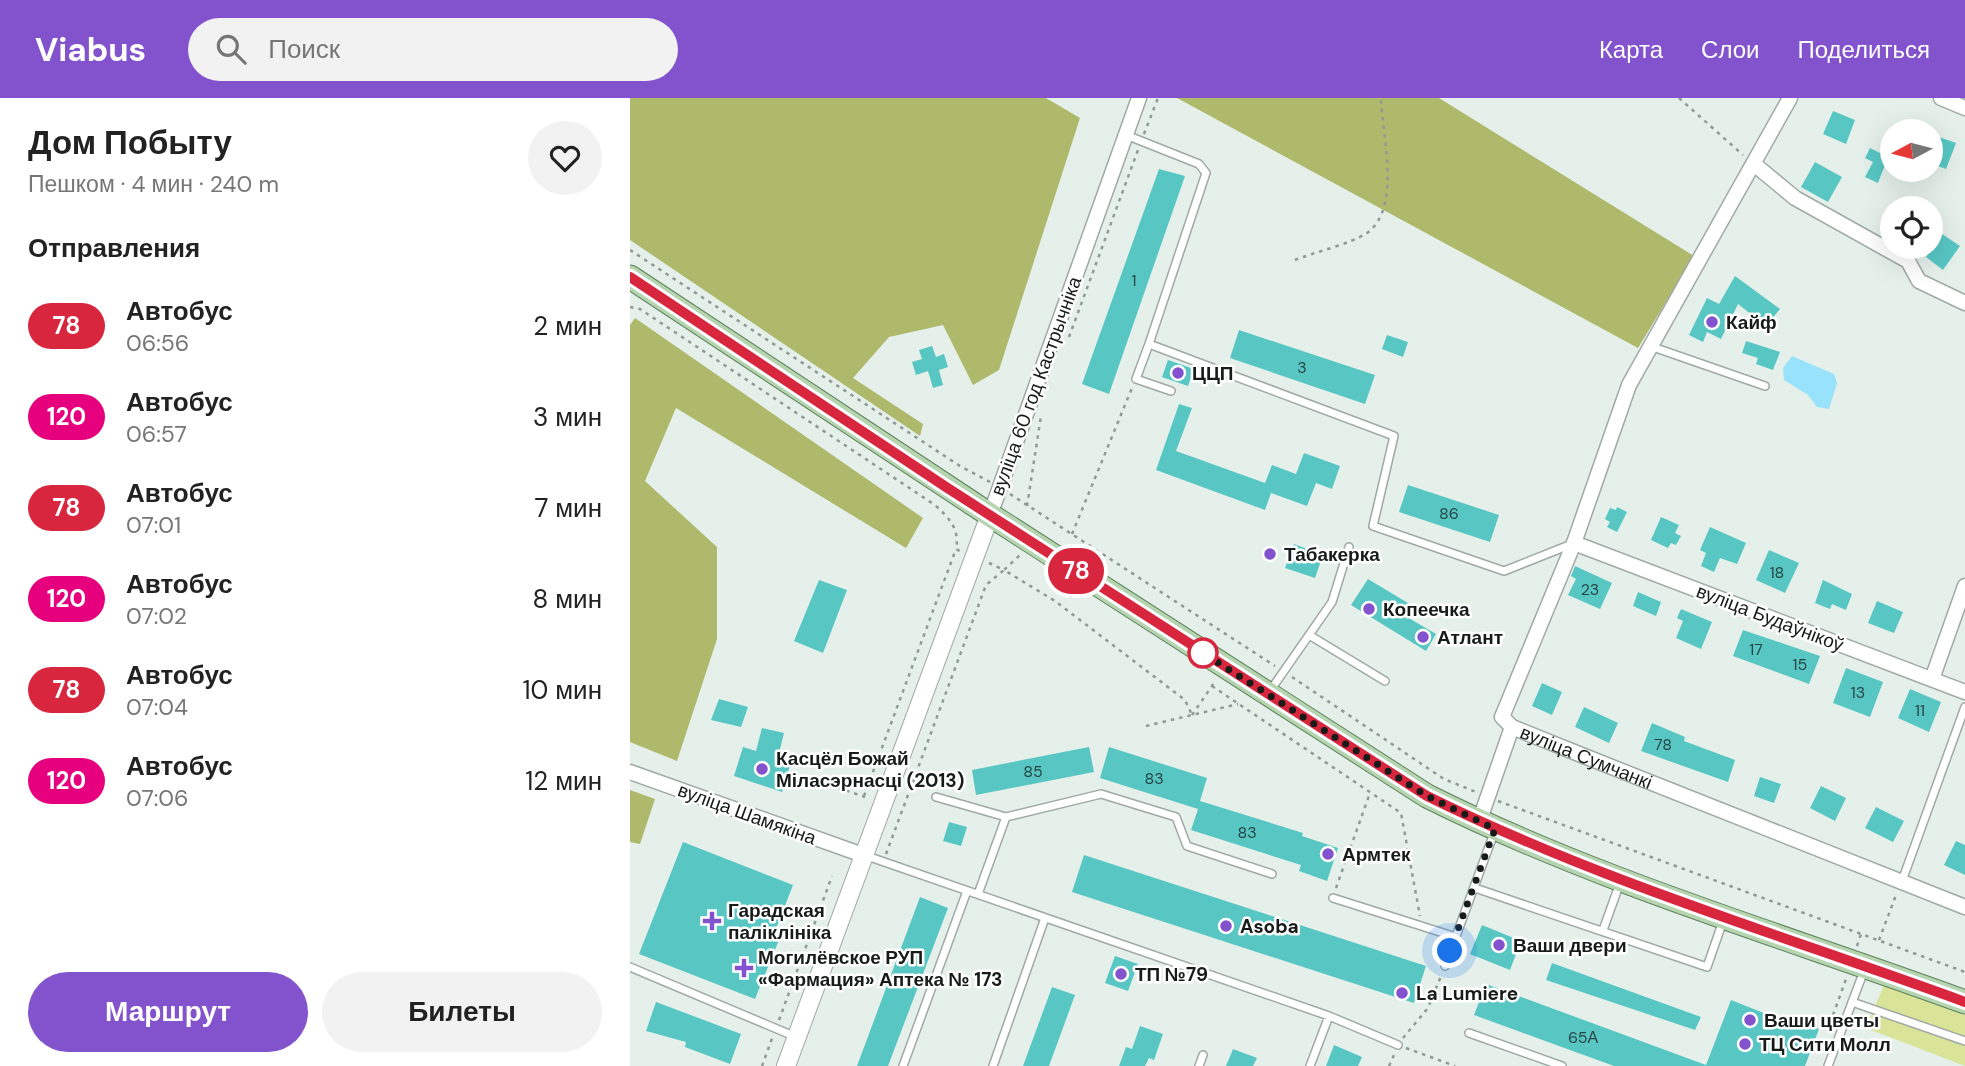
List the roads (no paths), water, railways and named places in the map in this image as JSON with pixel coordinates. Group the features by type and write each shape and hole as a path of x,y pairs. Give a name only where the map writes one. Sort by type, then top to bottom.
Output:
{"main road":[{"path":"630,277 990,515 1427,796 1487,825 1621,879 1965,1002"}],"street":[{"name":"вуліца 60 год Кастрычніка","path":"786,1066 863,855 872,800 1001,487 1139,98"},
{"name":"вуліца Сумчанкі","path":"1790,98 1653,347 1629,385 1574,543 1502,717 1512,727 1965,906"},
{"path":"1941,98 1965,108"},
{"path":"1754,164 1795,198 1908,261 1919,281 1965,303"},
{"name":"вуліца Будаўнікоў","path":"1574,543 1965,692"},
{"path":"1932,679 1965,586"},
{"path":"1487,825 1489,798 1512,727"},
{"name":"вуліца Шамякіна","path":"630,772 863,855"}],"lane":[{"path":"1125,135 1199,164 1206,173 1136,379 1171,391"},
{"path":"1149,344 1394,436 1373,526 1504,571 1574,543"},
{"path":"1653,347 1765,386"},
{"path":"1268,694 1332,602 1349,547"},
{"path":"1309,635 1385,681"},
{"path":"1901,882 1965,707"},
{"path":"936,797 1006,817 1101,794 1176,817 1187,846 1272,874"},
{"path":"978,894 1006,817"},
{"path":"1445,966 1475,888 1487,825"},
{"path":"863,855 1329,1016 1398,1045"},
{"path":"1603,930 1621,879"},
{"path":"1475,888 1707,967 1724,917"},
{"path":"903,1066 967,891"},
{"path":"1333,898 1456,937"},
{"path":"993,1066 1045,918"},
{"path":"630,967 797,1037"},
{"path":"1828,1066 1865,967"},
{"path":"1852,1002 1965,1041"},
{"path":"1310,1066 1329,1016"},
{"path":"1469,1033 1562,1066"},
{"path":"1199,1066 1203,1055"}],"water":[{"path":"1792,356 1834,374 1837,383 1829,409 1817,407 1808,395 1784,380 1783,368"}],"place":[{"name":"Кайф","path":"1712,322"},
{"name":"ЦЦП","path":"1178,373"},
{"name":"Табакерка","path":"1270,554"},
{"name":"Копеечка","path":"1369,609"},
{"name":"Атлант","path":"1423,637"},
{"name":"Касцёл Божай Міласэрнасці (2013)","path":"762,769"},
{"name":"Армтек","path":"1328,854"},
{"name":"Гарадская паліклініка","path":"712,921"},
{"name":"Asoba","path":"1226,926"},
{"name":"Ваши двери","path":"1499,945"},
{"name":"Могилёвское РУП «Фармация» Аптека № 173","path":"744,968"},
{"name":"ТП №79","path":"1121,974"},
{"name":"La Lumiere","path":"1402,993"},
{"name":"Ваши цветы","path":"1750,1020"},
{"name":"ТЦ Сити Молл","path":"1745,1044"}]}
